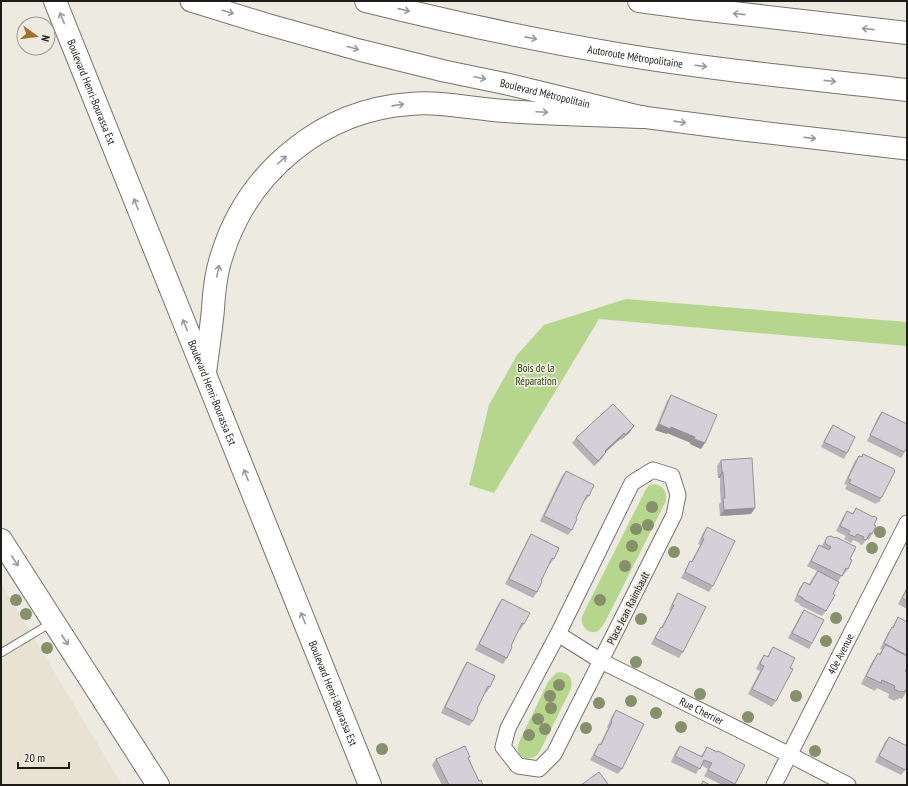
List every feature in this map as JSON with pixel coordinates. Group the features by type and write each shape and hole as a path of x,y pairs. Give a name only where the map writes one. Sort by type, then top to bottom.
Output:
{"main road":[{"name":"Boulevard Henri-Bourassa Est","path":"55,1 369,785"},
{"name":"Boulevard Métropolitain","path":"191,1 379,55 642,117 907,149"},
{"name":"Autoroute Métropolitaine","path":"366,1 493,30 619,54 756,73 907,90"},
{"path":"639,1 907,33"},
{"path":"205,374 216,282 222,255 234,225 249,197 269,172 282,159 319,132 363,113 374,110 410,104 430,103 503,111 642,117"},
{"path":"1,540 158,785"}],"street":[{"name":"Place Jean Raimbault","path":"652,470 672,476 678,495 674,515 601,661 554,754 540,770 518,766 503,747 508,728 558,634 632,484 652,470"},
{"name":"40e Avenue","path":"774,785 907,523"},
{"name":"Rue Cherrier","path":"558,634 601,661 848,785"}],"lane":[{"path":"2,650 53,622"}],"shaded area":[{"path":"1,583 122,785 1,785"}],"green space":[{"name":"Bois de la Réparation","path":"626,299 907,322 907,346 599,319 494,493 469,485 489,405 517,355 544,325"},
{"path":"654,484 660,486 664,490 666,494 666,501 605,622 596,632 586,630 582,617 645,491 649,485"},
{"path":"561,672 569,676 572,682 571,689 540,751 533,758 522,757 518,750 520,740 548,682 556,673"}],"building":[{"path":"671,395 717,415 705,443 671,427 670,429 659,424"},
{"path":"613,404 634,426 625,435 624,433 605,451 606,452 598,461 576,438"},
{"path":"882,412 907,424 907,448 904,452 870,435"},
{"path":"833,425 855,437 847,453 824,442"},
{"path":"863,454 894,469 895,471 882,497 880,498 849,483 851,480 848,478 859,456 862,457"},
{"path":"752,458 755,508 724,510 723,498 725,498 721,460"},
{"path":"566,471 594,485 589,496 587,495 572,530 544,516"},
{"path":"856,508 877,518 874,525 876,526 872,534 870,533 866,540 863,539 864,537 857,534 855,537 848,534 850,531 840,526 847,511 853,514"},
{"path":"707,527 735,541 713,586 685,572 704,539 702,538"},
{"path":"531,534 559,548 554,559 552,558 537,592 509,579"},
{"path":"831,536 856,547 850,559 852,560 848,569 846,568 842,576 811,561 819,545 829,550 831,547 826,544 825,541 827,537"},
{"path":"818,571 839,582 833,594 835,595 826,611 797,595 804,582 810,585"},
{"path":"907,589 907,601 902,598"},
{"path":"678,593 706,607 683,652 655,638 674,605 672,605"},
{"path":"502,599 530,613 524,624 522,623 507,658 479,644"},
{"path":"804,610 824,620 812,643 792,633"},
{"path":"898,617 907,622 906,655 884,643"},
{"path":"885,645 907,656 907,668 905,671 907,672 907,691 905,690 904,692 900,692 894,689 895,686 882,680 881,683 866,676 878,653 880,655"},
{"path":"773,647 795,658 790,668 793,669 776,701 752,689 764,666 760,664 764,655 768,657"},
{"path":"467,662 495,676 490,687 488,686 473,721 445,707"},
{"path":"616,710 644,724 622,769 594,755 599,744 601,745"},
{"path":"889,737 907,746 907,767 905,770 879,756"},
{"path":"465,746 470,757 468,758 479,781 481,780 483,785 449,785 436,759"},
{"path":"680,746 702,757 707,747 745,765 735,784 708,770 712,763 704,760 700,769 675,756"},
{"path":"599,772 608,784 607,785 581,785"},
{"path":"703,781 710,785 701,785"}]}
